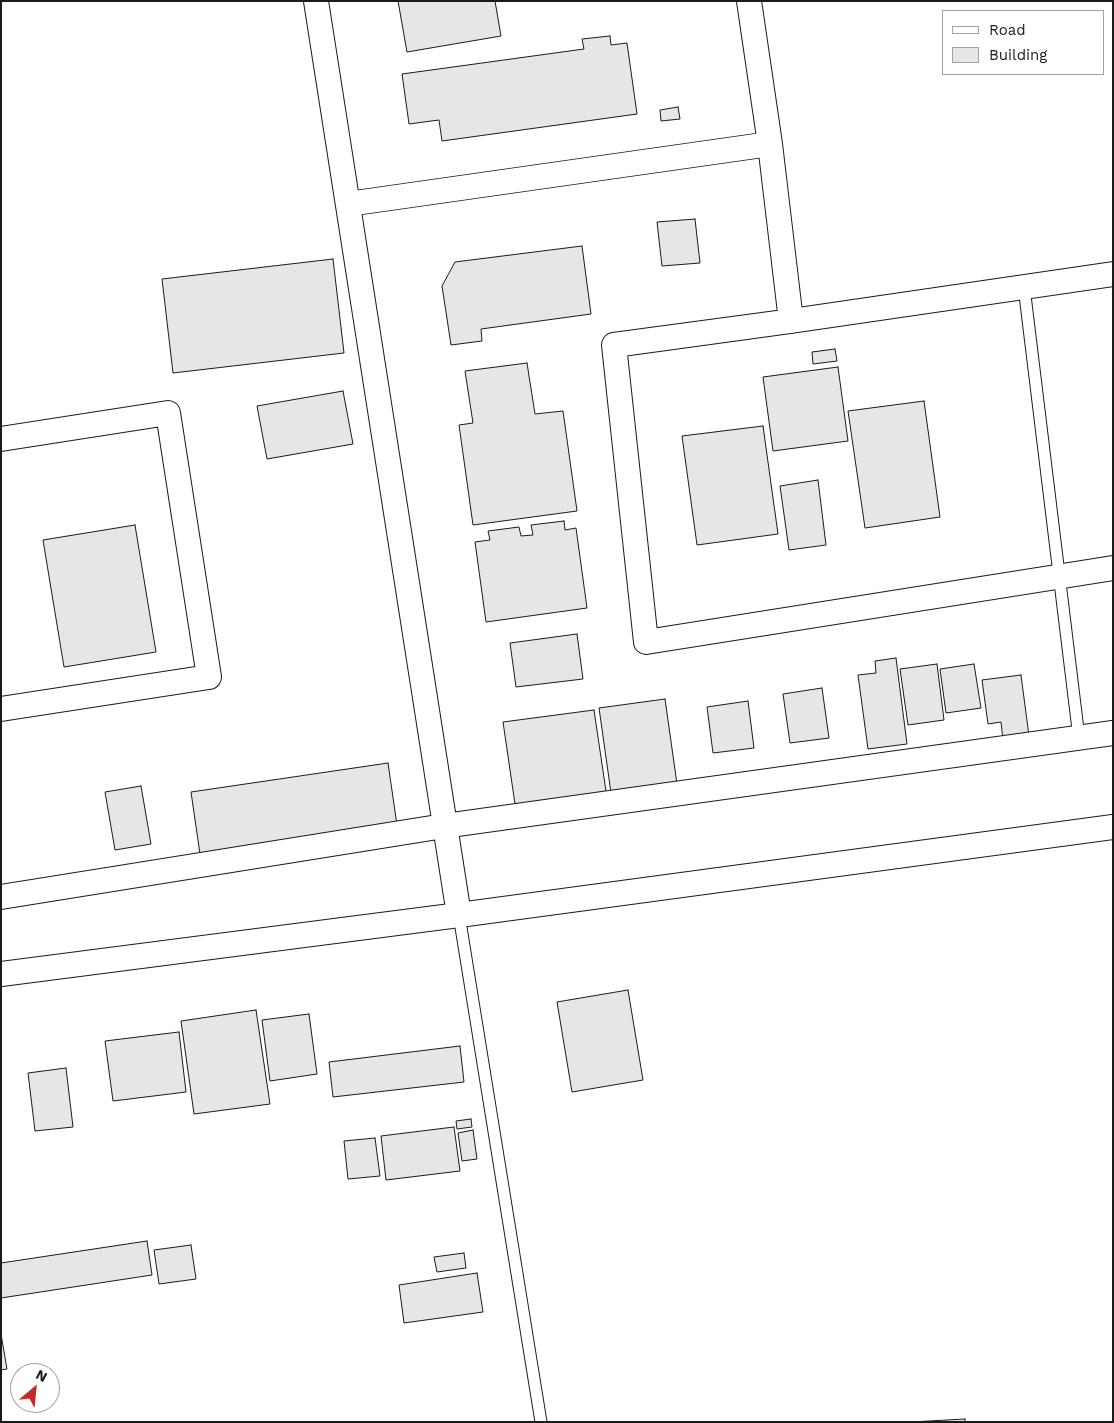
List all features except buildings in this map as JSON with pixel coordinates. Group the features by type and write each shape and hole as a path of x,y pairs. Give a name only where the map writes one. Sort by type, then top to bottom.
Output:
{"street":[{"path":"316,1 459,916"},
{"path":"749,1 770,144 791,322"},
{"path":"348,204 770,144"},
{"path":"1113,274 791,322 614,345 646,642 1113,568"},
{"path":"1,439 168,413 209,678 1,709"},
{"path":"1,897 444,826 1113,733"},
{"path":"1,974 459,916 1113,827"}],"lane":[{"path":"1024,287 1079,738"},
{"path":"459,916 541,1422"}]}
